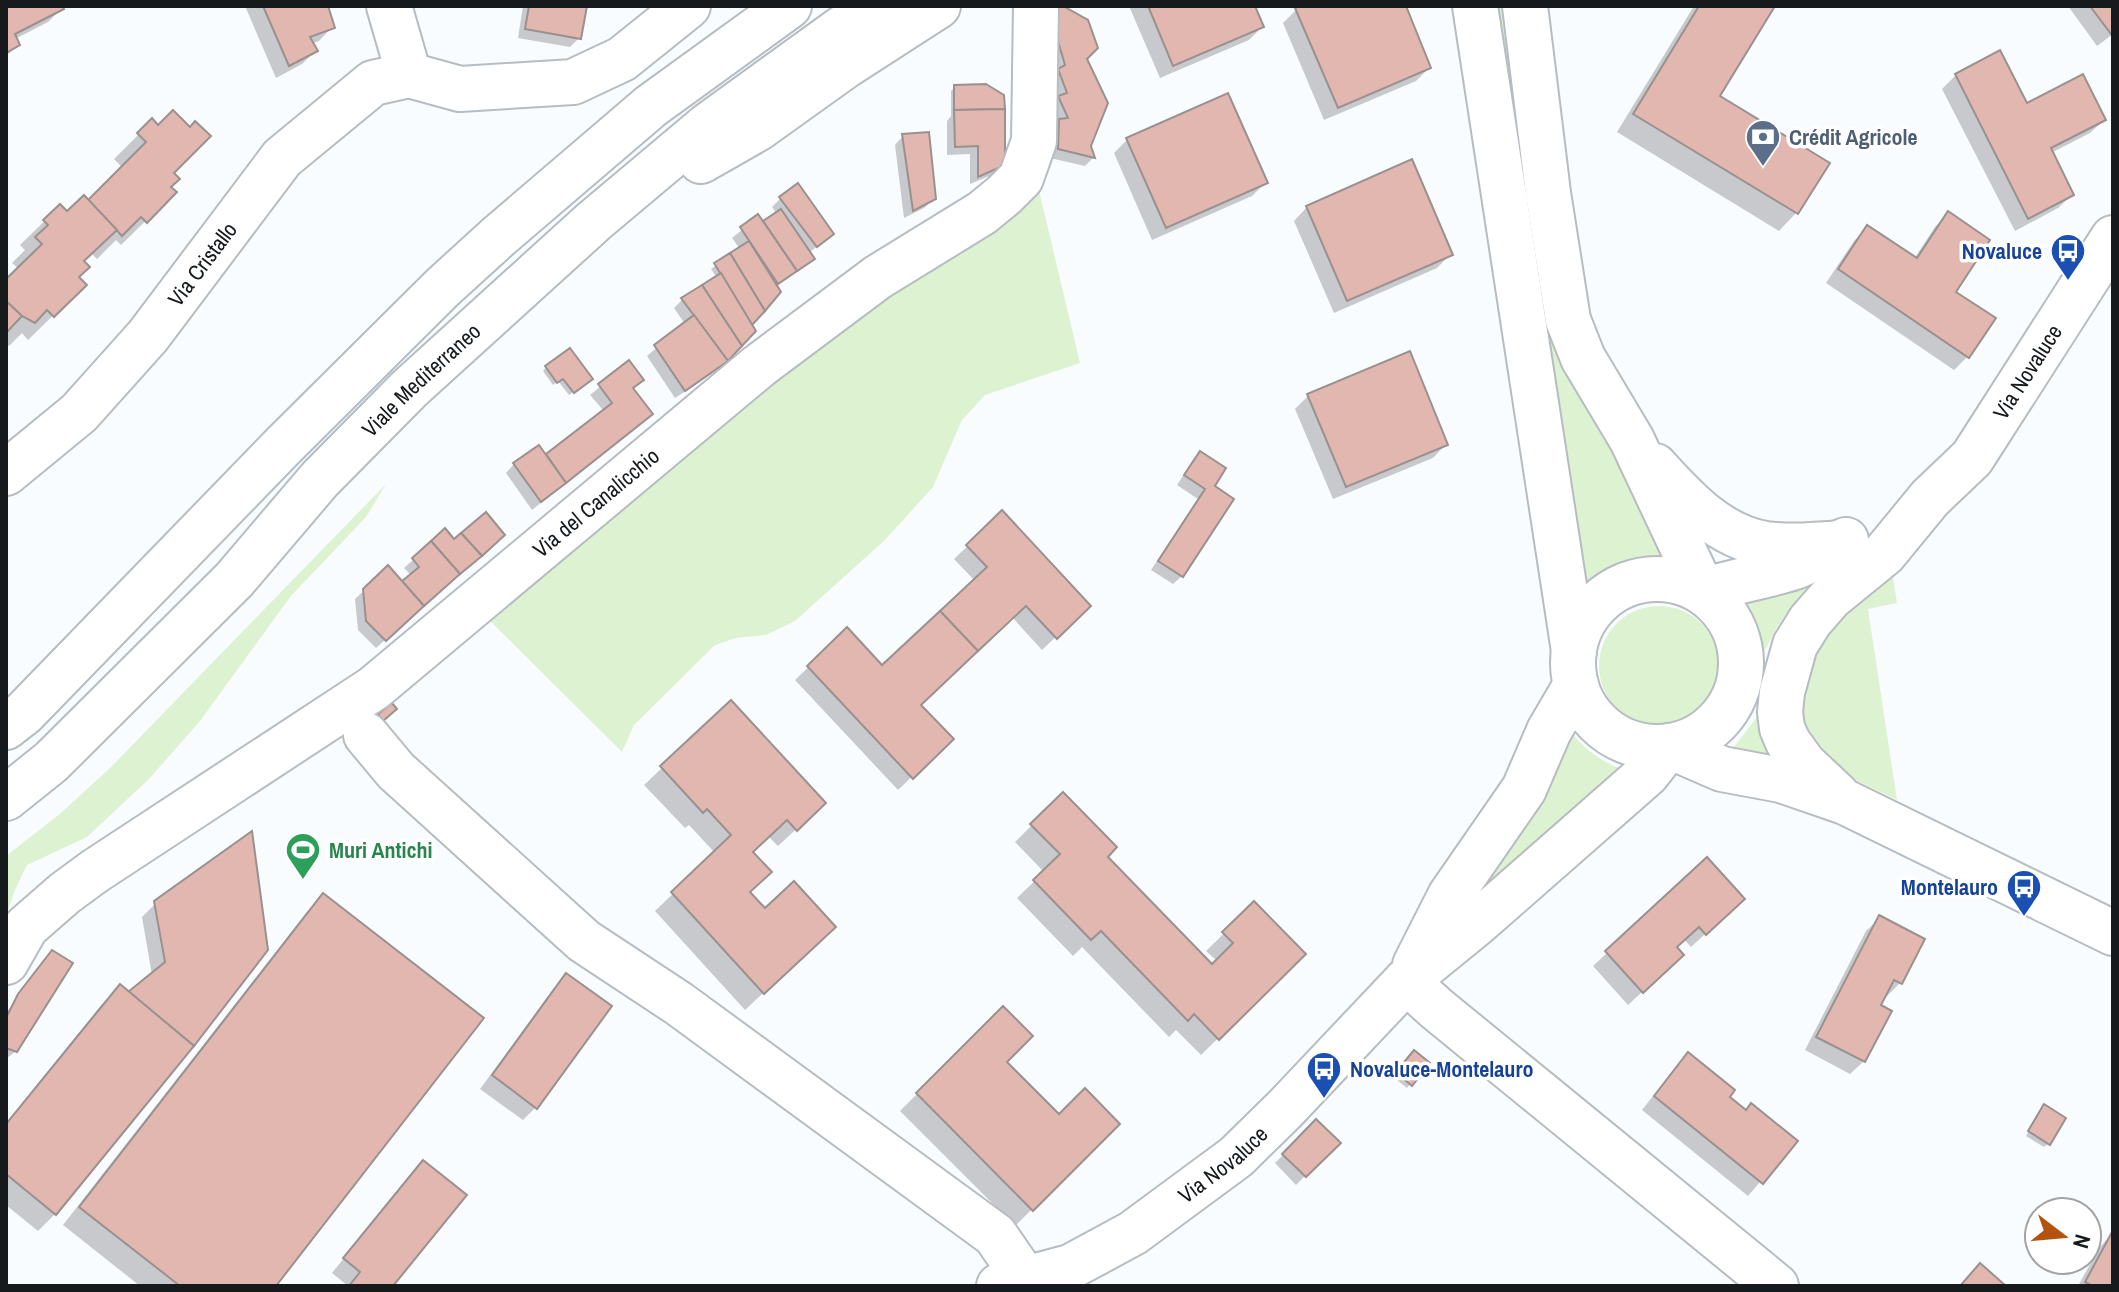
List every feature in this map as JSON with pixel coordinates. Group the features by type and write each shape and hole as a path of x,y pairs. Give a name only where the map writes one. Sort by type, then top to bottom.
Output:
{"main road":[{"path":"389,6 409,75 460,89 573,82 622,59 688,6"},
{"path":"6,727 24,713 284,445 443,287 651,106 789,6"},
{"name":"Viale Mediterraneo","path":"6,798 51,762 234,580 320,479 409,389 594,221 707,126 877,6"},
{"path":"594,221 757,129 845,66 938,6"},
{"name":"Via del Canalicchio","path":"16,945 65,893 95,871 374,688 759,366 878,277 982,213 1004,195 1021,178 1034,141 1036,6"},
{"path":"1475,6 1575,668 1585,707 1601,725 1620,739 1644,746 1669,746 1693,739 1714,725 1730,705 1740,680 1742,655 1735,629 1703,591 1632,440 1583,358 1568,320 1548,193 1525,6"},
{"name":"Via Cristallo","path":"6,473 79,413 148,336 282,158 373,83 409,75"},
{"name":"Via Novaluce","path":"1930,498 1972,458 2113,238"},
{"path":"1632,440 1674,487 1717,526 1763,544 1798,546 1841,543"},
{"path":"1406,981 1450,896 1524,789 1575,668 1579,631 1589,613 1604,598 1621,586 1641,580 1662,578 1703,591 1771,575 1800,565 1930,498"},
{"path":"1845,802 1804,764 1788,742 1780,712 1787,670 1795,645 1810,621 1830,598 1884,554 1930,498"},
{"path":"366,735 396,771 584,941 678,1003 995,1235 1012,1283"},
{"path":"1669,746 1722,769 1781,780 1845,802 2113,933"},
{"path":"1406,981 1647,774 1669,746"},
{"path":"1406,981 1776,1286"},
{"name":"Via Novaluce","path":"1012,1283 1070,1267 1133,1233 1236,1157 1406,981"}],"green space":[{"path":"1497,6 1510,6 1545,302 1676,550 1667,561 1626,566 1590,586 1581,584"},
{"path":"1037,182 1080,363 985,395 962,420 933,487 885,540 795,621 766,635 736,638 715,645 634,725 622,752 488,619 806,351"},
{"path":"386,484 366,517 291,596 200,721 149,779 87,837 27,865 6,916 6,856 61,813 111,767"},
{"path":"1892,571 1897,603 1868,609 1897,800 1835,770 1822,759 1799,718 1808,662 1830,628"},
{"path":"1826,574 1791,608 1765,651 1758,624 1741,599"},
{"path":"1659,606 1682,610 1702,623 1715,643 1719,666 1715,689 1702,709 1682,722 1659,726 1636,722 1616,709 1603,689 1599,666 1603,643 1616,623 1636,610"},
{"path":"1757,717 1762,717 1776,759 1731,751"},
{"path":"1570,731 1594,755 1624,770 1471,910 1464,905"}],"building":[{"path":"6,6 62,6 64,9 15,34 20,45 6,53"},
{"path":"263,6 328,6 335,28 310,37 318,51 289,66"},
{"path":"529,6 587,6 581,39 525,29"},
{"path":"1058,6 1088,20 1098,48 1087,59 1108,103 1091,146 1095,158 1058,149 1059,119 1068,118 1058,96 1067,93 1058,69 1065,65 1058,41"},
{"path":"1148,6 1255,6 1264,27 1173,66"},
{"path":"1406,6 1431,68 1338,108 1295,8"},
{"path":"1699,6 1775,6 1720,96 1830,163 1798,214 1633,114"},
{"path":"2090,6 2113,6 2111,34"},
{"path":"2000,50 2027,103 2083,74 2106,120 2051,148 2074,195 2028,219 1955,74"},
{"path":"986,84 1004,95 1005,109 954,110 954,85"},
{"path":"1228,93 1268,183 1166,228 1126,138"},
{"path":"1005,109 1005,165 978,177 978,146 955,147 954,110"},
{"path":"173,110 190,127 195,121 211,136 174,173 180,179 171,187 177,192 147,223 141,217 122,236 88,200 146,142 137,133 152,118 158,125"},
{"path":"929,132 936,199 913,211 902,134"},
{"path":"1412,159 1453,255 1347,301 1306,206"},
{"path":"798,183 834,234 817,247 779,197"},
{"path":"84,195 117,230 84,261 90,267 79,277 87,285 54,317 47,310 35,323 6,301 6,279 42,244 35,237 48,225 43,220 60,204 67,211"},
{"path":"781,209 815,259 797,271 763,221"},
{"path":"1948,211 1990,240 1956,292 1996,318 1969,358 1838,269 1867,225 1917,258"},
{"path":"758,214 797,271 778,284 740,227"},
{"path":"749,241 781,292 765,311 730,253"},
{"path":"730,253 765,311 752,325 714,263"},
{"path":"721,273 756,331 742,346 702,285"},
{"path":"702,285 742,346 728,361 681,298"},
{"path":"6,301 22,316 6,333"},
{"path":"694,315 728,361 685,391 654,345"},
{"path":"570,348 593,379 574,393 563,379 557,383 545,366"},
{"path":"1410,351 1448,445 1346,487 1307,394"},
{"path":"629,360 644,380 633,388 653,414 566,483 546,454 612,403 598,384"},
{"path":"539,445 566,483 541,502 513,463"},
{"path":"1200,451 1226,468 1215,486 1234,499 1183,577 1158,561 1205,489 1184,475"},
{"path":"1002,510 1091,606 1057,639 1026,606 978,651 940,611 987,567 966,545"},
{"path":"486,512 505,535 482,556 461,533"},
{"path":"445,528 454,539 461,533 482,556 460,574 431,541"},
{"path":"431,541 460,574 424,606 402,581 419,567 412,558"},
{"path":"388,565 424,606 386,641 366,621 363,589"},
{"path":"940,611 978,651 921,705 954,739 913,779 807,666 847,627 882,665"},
{"path":"731,700 826,803 797,831 787,820 753,852 772,872 750,892 765,908 794,881 836,927 764,994 671,892 731,835 707,809 703,813 660,766"},
{"path":"392,703 397,709 383,721 378,714"},
{"path":"1063,792 1117,847 1108,857 1212,964 1233,943 1222,932 1254,901 1306,954 1219,1040 1194,1014 1188,1021 1101,931 1091,940 1033,880 1060,854 1030,824"},
{"path":"252,831 268,950 194,1046 128,992 165,962 154,901"},
{"path":"1707,857 1745,899 1706,935 1699,927 1677,947 1684,955 1643,993 1605,951"},
{"path":"323,893 484,1018 276,1286 180,1286 79,1207"},
{"path":"1879,915 1925,939 1902,984 1894,980 1881,1005 1892,1011 1865,1062 1816,1037"},
{"path":"52,950 73,963 17,1052 6,1048 6,1018 18,994"},
{"path":"566,973 612,1006 537,1109 492,1075"},
{"path":"120,984 194,1046 56,1215 6,1174 6,1124"},
{"path":"1003,1006 1033,1036 1007,1062 1059,1114 1085,1088 1120,1124 1033,1211 916,1093"},
{"path":"1414,1050 1430,1063 1412,1086 1396,1072"},
{"path":"1688,1052 1735,1090 1730,1097 1746,1110 1751,1103 1798,1141 1763,1184 1654,1096"},
{"path":"2044,1104 2066,1118 2050,1145 2028,1131"},
{"path":"1316,1119 1341,1143 1306,1177 1282,1154"},
{"path":"423,1160 467,1195 393,1286 349,1286 360,1272 343,1258"},
{"path":"2112,1232 2113,1286 2093,1286 2085,1282 2088,1276 2103,1276 2103,1249"},
{"path":"1980,1263 2006,1286 1960,1286"}],"place":[{"name":"Crédit Agricole","path":"1763,168"},
{"name":"Novaluce","path":"2068,282"},
{"name":"Muri Antichi","path":"303,881"},
{"name":"Montelauro","path":"2024,918"},
{"name":"Novaluce-Montelauro","path":"1324,1100"}]}
